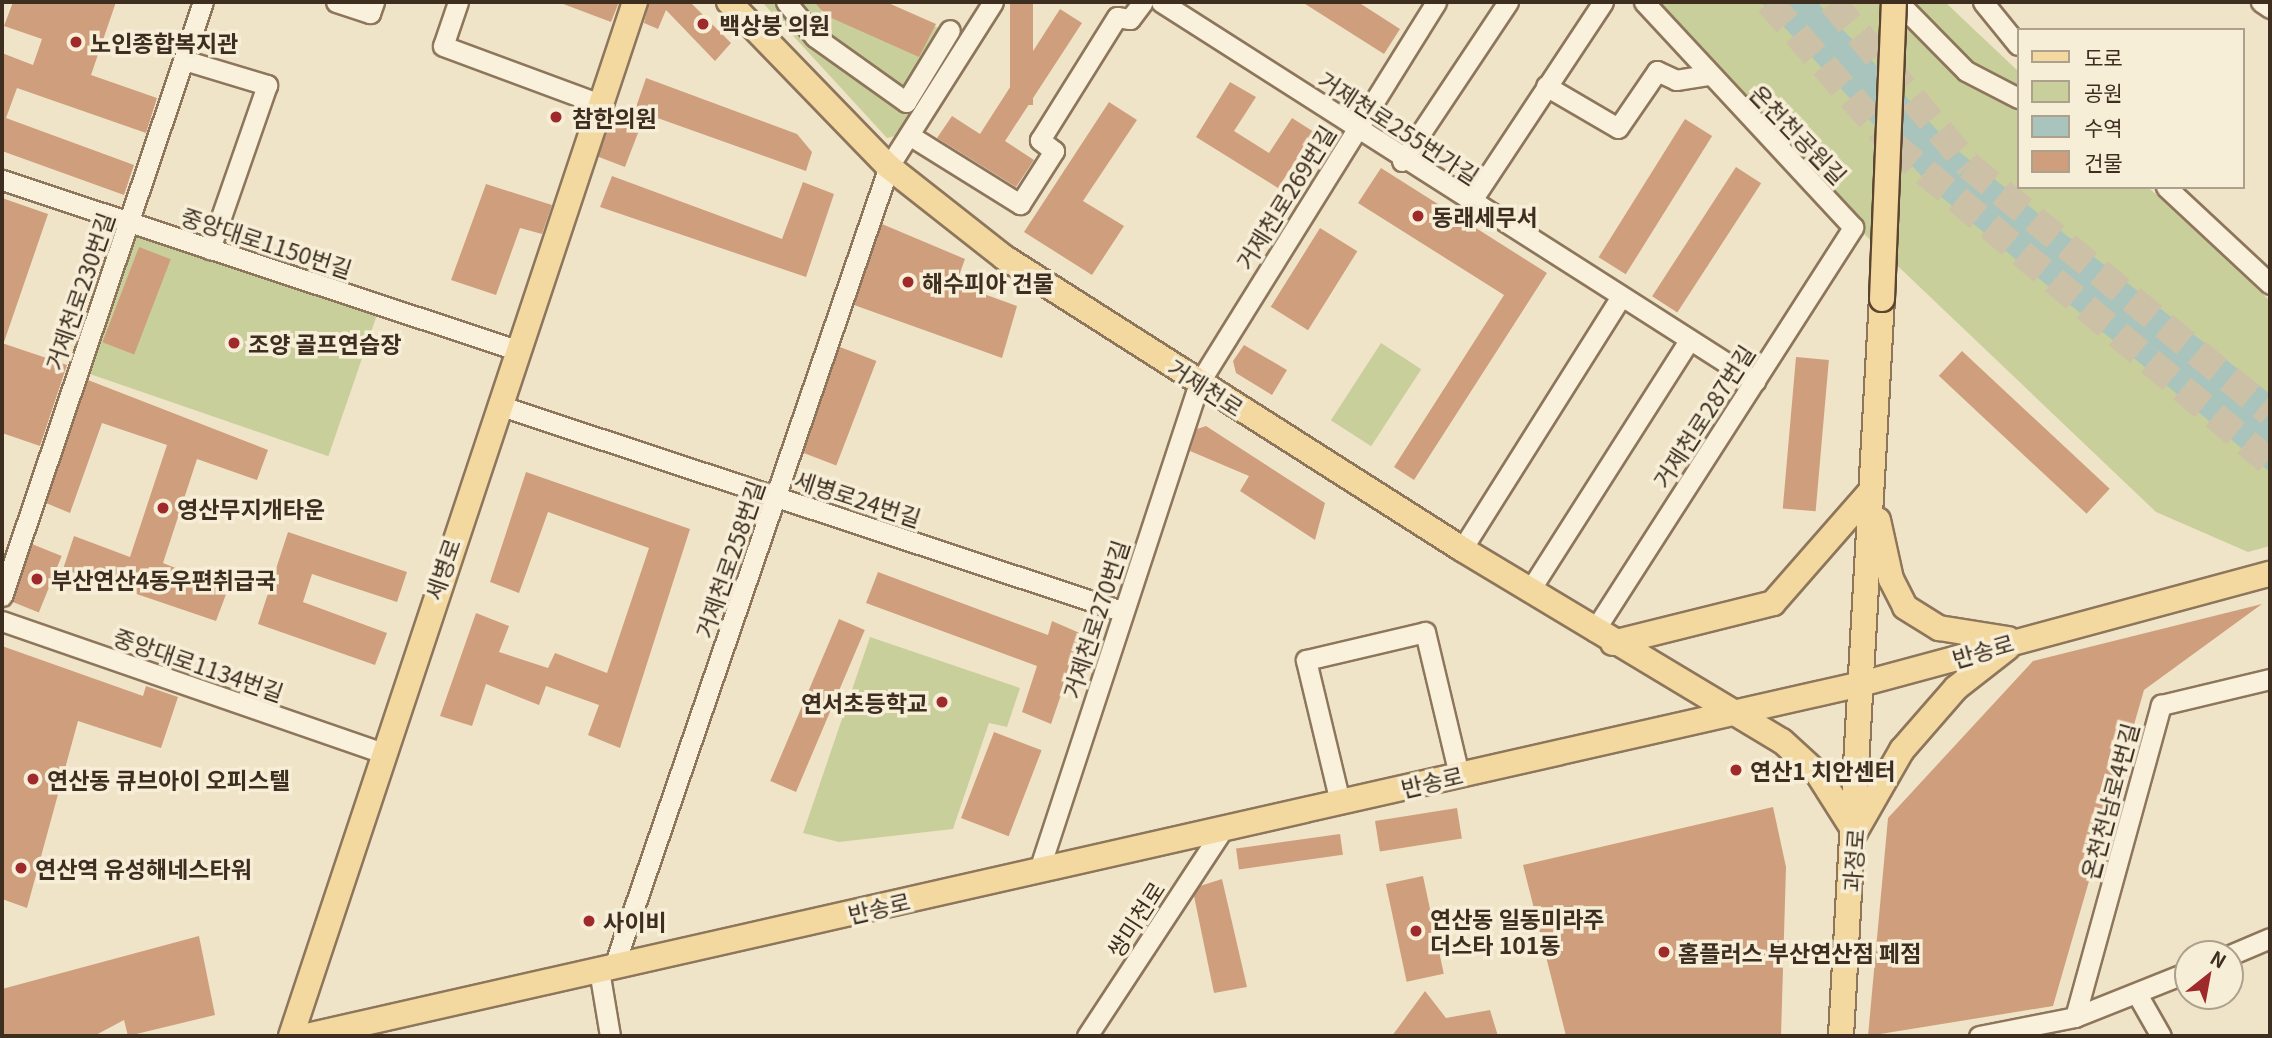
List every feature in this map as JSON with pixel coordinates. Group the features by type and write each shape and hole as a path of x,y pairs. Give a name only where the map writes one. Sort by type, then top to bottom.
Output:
{"main road":[{"name":"세병로","path":"290,1036 380,752 635,2"},
{"name":"거제천로","path":"729,2 889,166 1005,258 1603,637 1728,714 1782,741 1818,774 1855,831"},
{"name":"과정로","path":"1841,1036 1855,831 1896,2"},
{"path":"1603,637 1773,603 1871,491"},
{"path":"1871,491 1891,579 1905,607 1939,628 2016,641"},
{"name":"반송로","path":"307,1036 1861,684 2016,641 2267,578"},
{"path":"1855,831 1902,750 1955,688 2016,641"}],"street":[{"name":"거제천로230번길","path":"2,596 203,2"},
{"path":"336,2 372,8"},
{"path":"458,2 443,46 600,104"},
{"path":"786,2 815,37 906,102 950,30"},
{"name":"거제천로258번길","path":"607,968 776,496 889,166 993,2"},
{"path":"909,135 1020,204 1054,151 1040,140 1117,17 1130,19 1143,2"},
{"name":"거제천로255번가길","path":"1161,2 1402,161 1755,381"},
{"name":"거제천로269번길","path":"1199,383 1434,2"},
{"path":"1402,161 1508,2"},
{"path":"1470,203 1603,2"},
{"name":"온천천공원길","path":"1644,2 1853,227"},
{"path":"1896,2 1966,71 2016,97"},
{"path":"1983,2 2016,43"},
{"path":"2261,2 2270,8"},
{"path":"184,60 267,85 211,248"},
{"path":"1546,86 1619,128 1657,71 1676,80 1709,75"},
{"name":"중앙대로1150번길","path":"2,180 517,350"},
{"path":"2168,189 2270,284"},
{"name":"거제천로287번길","path":"1603,637 1755,381 1853,227"},
{"path":"1462,549 1621,297"},
{"path":"1530,590 1689,340"},
{"name":"거제천로270번길","path":"1040,870 1122,611 1199,383"},
{"name":"세병로24번길","path":"498,405 1122,611"},
{"name":"중앙대로1134번길","path":"2,621 380,752"},
{"path":"1340,802 1306,660 1425,632 1459,775"},
{"name":"온천천남로4번길","path":"2075,1017 2161,705 2270,679"},
{"name":"쌍미천로","path":"1087,1036 1223,829"},
{"path":"2244,948 2270,938"},
{"path":"607,968 610,1036"},
{"path":"1979,1036 2075,1017 2174,978"},
{"path":"2137,994 2161,1036"}],"green space":[{"path":"762,2 886,2 958,38 895,136 887,138"},
{"path":"1649,2 1945,2 2016,69 2016,189 2150,189 2270,301 2270,546 2248,552 2156,512 1862,232"},
{"name":"조양 골프연습장","path":"138,232 377,314 328,456 89,374"},
{"path":"1381,343 1421,369 1371,446 1331,420"},
{"path":"870,637 1020,688 1007,727 989,723 953,829 839,842 803,833"}],"water":[{"path":"1761,2 1817,2 1953,147 2270,394 2270,472 1939,195"}],"building":[{"path":"13,2 116,2 91,75 157,98 146,133 17,88 6,118 134,165 124,195 2,151 2,53 33,65 42,39 4,26"},
{"path":"558,2 619,2 611,22"},
{"path":"649,2 690,2 731,43 715,61 666,10 658,29 644,23"},
{"path":"814,2 886,2 936,24 919,57 827,16"},
{"path":"1010,2 1033,2 1033,105 1010,105"},
{"path":"1302,2 1358,2 1400,29 1384,54"},
{"path":"1060,9 1082,23 1005,141 1034,160 1016,187 937,138 952,116 980,134"},
{"path":"646,78 797,134 812,152 806,171 635,110"},
{"path":"1230,82 1256,97 1234,131 1269,153 1292,118 1314,132 1278,188 1196,137"},
{"path":"1109,102 1137,120 1083,201 1124,226 1092,275 1024,232"},
{"path":"612,117 640,128 625,167 597,156"},
{"path":"1685,119 1712,136 1626,274 1599,257"},
{"path":"1736,167 1761,183 1677,312 1652,296"},
{"path":"1381,168 1547,273 1414,480 1394,467 1504,295 1358,203"},
{"path":"612,176 782,239 803,182 834,194 806,277 600,207"},
{"path":"486,184 552,205 542,234 520,228 496,295 451,280"},
{"path":"2,198 48,214 4,342 2,341"},
{"name":"해수피아 건물","path":"882,224 965,259 956,284 1017,306 1002,358 854,305"},
{"path":"1320,228 1357,251 1308,330 1271,307"},
{"path":"139,247 171,259 134,354 102,342"},
{"path":"2,343 67,365 40,446 2,433"},
{"path":"1244,345 1287,370 1272,395 1236,373 1233,361"},
{"path":"840,347 876,361 836,466 800,452"},
{"path":"1962,351 2110,489 2087,514 1939,376"},
{"path":"1796,357 1829,360 1816,511 1783,508"},
{"name":"영산무지개타운","path":"88,380 268,450 257,480 197,459 163,563 228,589 216,621 63,569 74,536 130,557 167,445 102,423 70,513 46,503"},
{"path":"1206,426 1325,503 1315,540 1240,491 1249,476 1190,451 1197,429"},
{"path":"526,472 690,529 620,748 588,735 599,705 546,686 539,705 486,684 472,726 440,716 476,613 509,626 499,652 548,668 555,653 607,673 649,548 548,512 519,593 490,582"},
{"path":"288,532 407,572 397,602 312,574 303,602 387,633 375,665 258,624"},
{"name":"부산연산4동우편취급국","path":"32,544 62,556 39,613 9,601"},
{"path":"878,572 1048,635 1052,621 1082,634 1051,724 1022,712 1037,666 866,603"},
{"path":"2262,604 2144,690 2053,1006 1868,1036 1888,818 2033,661"},
{"path":"839,619 865,630 796,792 770,781"},
{"path":"2,646 143,696 146,686 178,697 161,748 78,721 27,908 2,899"},
{"path":"994,732 1042,750 1009,836 961,818"},
{"name":"홈플러스 부산연산점 페점","path":"1773,807 1786,867 1781,1036 1566,1036 1523,865"},
{"path":"1457,808 1462,839 1380,852 1375,821"},
{"path":"1340,834 1343,855 1239,869 1236,849"},
{"name":"연산동 일동미라주 더스타 101동","path":"1423,876 1444,974 1407,982 1386,884"},
{"path":"1222,879 1247,987 1214,993 1194,896 1200,886"},
{"path":"199,936 215,1015 128,1036 124,1020 94,1036 2,1036 2,989"},
{"path":"1425,991 1446,1018 1490,1010 1498,1036 1392,1036"}],"tunnel":[{"path":"1769,2 1893,145 2270,463"},
{"path":"1832,2 1969,166 2270,412"}],"place":[{"name":"백상붕 의원","path":"703,24"},
{"name":"노인종합복지관","path":"76,42"},
{"name":"참한의원","path":"556,117"},
{"name":"동래세무서","path":"1418,216"},
{"name":"해수피아 건물","path":"908,282"},
{"name":"조양 골프연습장","path":"234,343"},
{"name":"영산무지개타운","path":"163,508"},
{"name":"부산연산4동우편취급국","path":"37,579"},
{"name":"연서초등학교","path":"942,702"},
{"name":"연산1 치안센터","path":"1736,770"},
{"name":"연산동 큐브아이 오피스텔","path":"33,779"},
{"name":"연산역 유성해네스타워","path":"21,868"},
{"name":"사이비","path":"589,921"},
{"name":"연산동 일동미라주 더스타 101동","path":"1416,931"},
{"name":"홈플러스 부산연산점 페점","path":"1664,952"}]}
